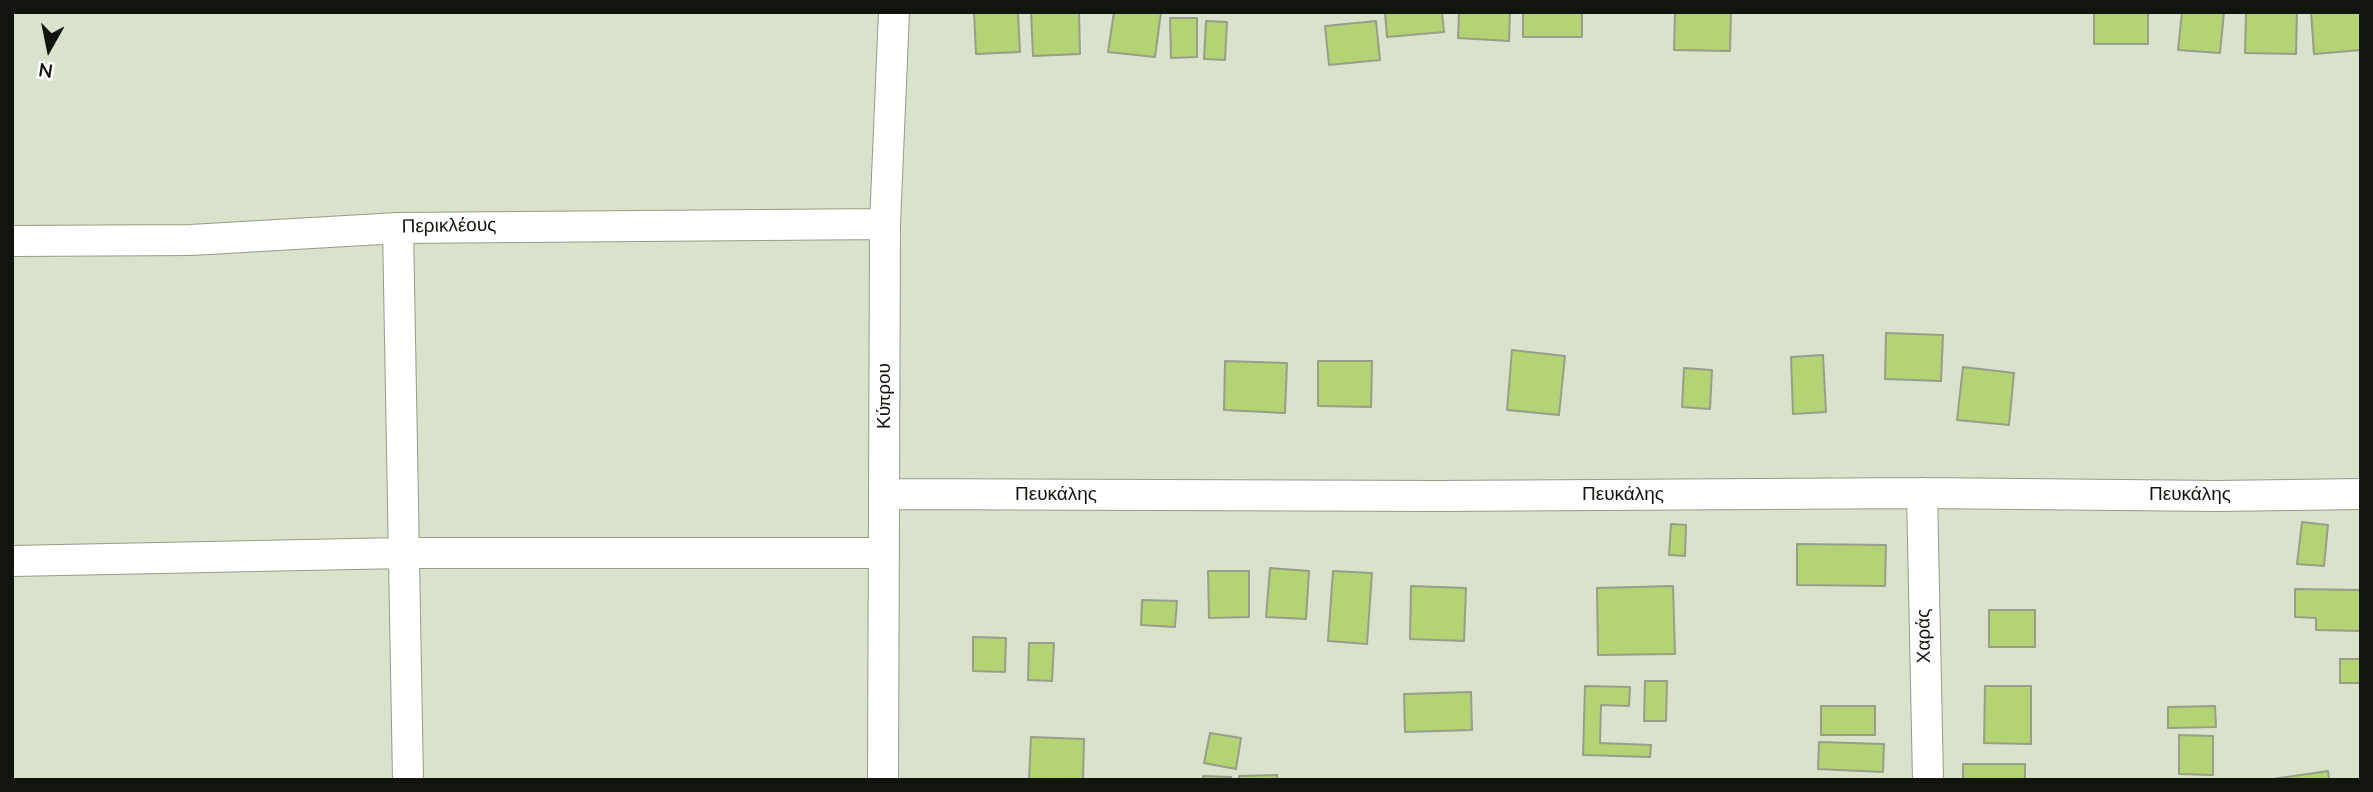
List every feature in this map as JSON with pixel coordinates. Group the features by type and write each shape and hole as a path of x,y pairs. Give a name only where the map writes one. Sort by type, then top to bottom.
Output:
{"street":[{"name":"Κύπρου","path":"883,780 886,224 894,12"},
{"name":"Περικλέους","path":"12,241 191,240 398,228 886,224"},
{"path":"398,228 408,780"},
{"name":"Χαράς","path":"1922,493 1928,780"},
{"name":"Πευκάλης","path":"884,494 2361,494"},
{"path":"12,561 403,553 884,553"}],"building":[{"path":"974,12 1018,12 1020,52 976,54"},
{"path":"1031,12 1079,12 1080,54 1033,56"},
{"path":"1114,12 1161,12 1155,57 1108,52"},
{"path":"1385,12 1442,12 1444,32 1387,37"},
{"path":"1459,12 1510,12 1509,41 1458,38"},
{"path":"1523,12 1582,12 1582,37 1523,37"},
{"path":"1675,12 1731,12 1730,51 1674,50"},
{"path":"2094,12 2148,12 2148,44 2094,44"},
{"path":"2182,12 2224,12 2220,53 2178,50"},
{"path":"2246,12 2297,12 2296,54 2245,53"},
{"path":"2311,12 2361,12 2361,50 2314,54"},
{"path":"1170,18 1197,18 1197,57 1171,58"},
{"path":"1206,21 1227,22 1225,60 1204,59"},
{"path":"1376,21 1380,60 1329,65 1325,26"},
{"path":"1886,333 1943,335 1941,381 1885,379"},
{"path":"1512,350 1565,356 1559,415 1507,410"},
{"path":"1823,355 1826,412 1793,414 1791,357"},
{"path":"1225,361 1287,363 1285,413 1224,410"},
{"path":"1318,361 1372,361 1371,407 1318,406"},
{"path":"1963,367 2014,373 2009,425 1957,420"},
{"path":"1684,368 1712,370 1710,409 1682,407"},
{"path":"2302,522 2328,525 2324,566 2297,564"},
{"path":"1671,524 1686,525 1685,556 1669,555"},
{"path":"1797,544 1886,545 1885,586 1797,585"},
{"path":"1270,568 1309,571 1306,619 1266,617"},
{"path":"1208,571 1249,571 1249,617 1209,618"},
{"path":"1333,571 1372,573 1367,644 1328,641"},
{"path":"1411,586 1466,588 1464,641 1410,639"},
{"path":"1673,586 1675,654 1598,655 1597,588"},
{"path":"2295,589 2361,590 2361,631 2316,630 2316,618 2295,617"},
{"path":"1142,600 1177,601 1175,627 1141,625"},
{"path":"1989,610 2035,610 2035,647 1989,647"},
{"path":"973,637 1006,638 1005,672 973,671"},
{"path":"1029,643 1054,643 1052,681 1028,680"},
{"path":"2340,659 2360,659 2360,683 2340,683"},
{"path":"1645,681 1667,681 1666,721 1644,721"},
{"path":"1585,686 1630,687 1629,706 1601,705 1600,743 1651,745 1650,757 1583,755"},
{"path":"1985,686 2031,686 2031,744 1984,743"},
{"path":"1471,692 1472,730 1405,732 1404,694"},
{"path":"1821,706 1875,706 1875,735 1821,735"},
{"path":"2215,706 2216,727 2168,728 2168,707"},
{"path":"1210,733 1241,738 1236,769 1204,763"},
{"path":"2179,735 2213,736 2213,775 2179,774"},
{"path":"1031,737 1084,739 1083,780 1029,780"},
{"path":"1819,742 1884,744 1883,772 1818,769"},
{"path":"1963,764 2025,764 2025,780 1963,780"},
{"path":"2328,771 2329,780 2266,780"},
{"path":"1277,775 1278,780 1239,780 1239,776"},
{"path":"1203,776 1231,777 1231,780 1203,780"}]}
